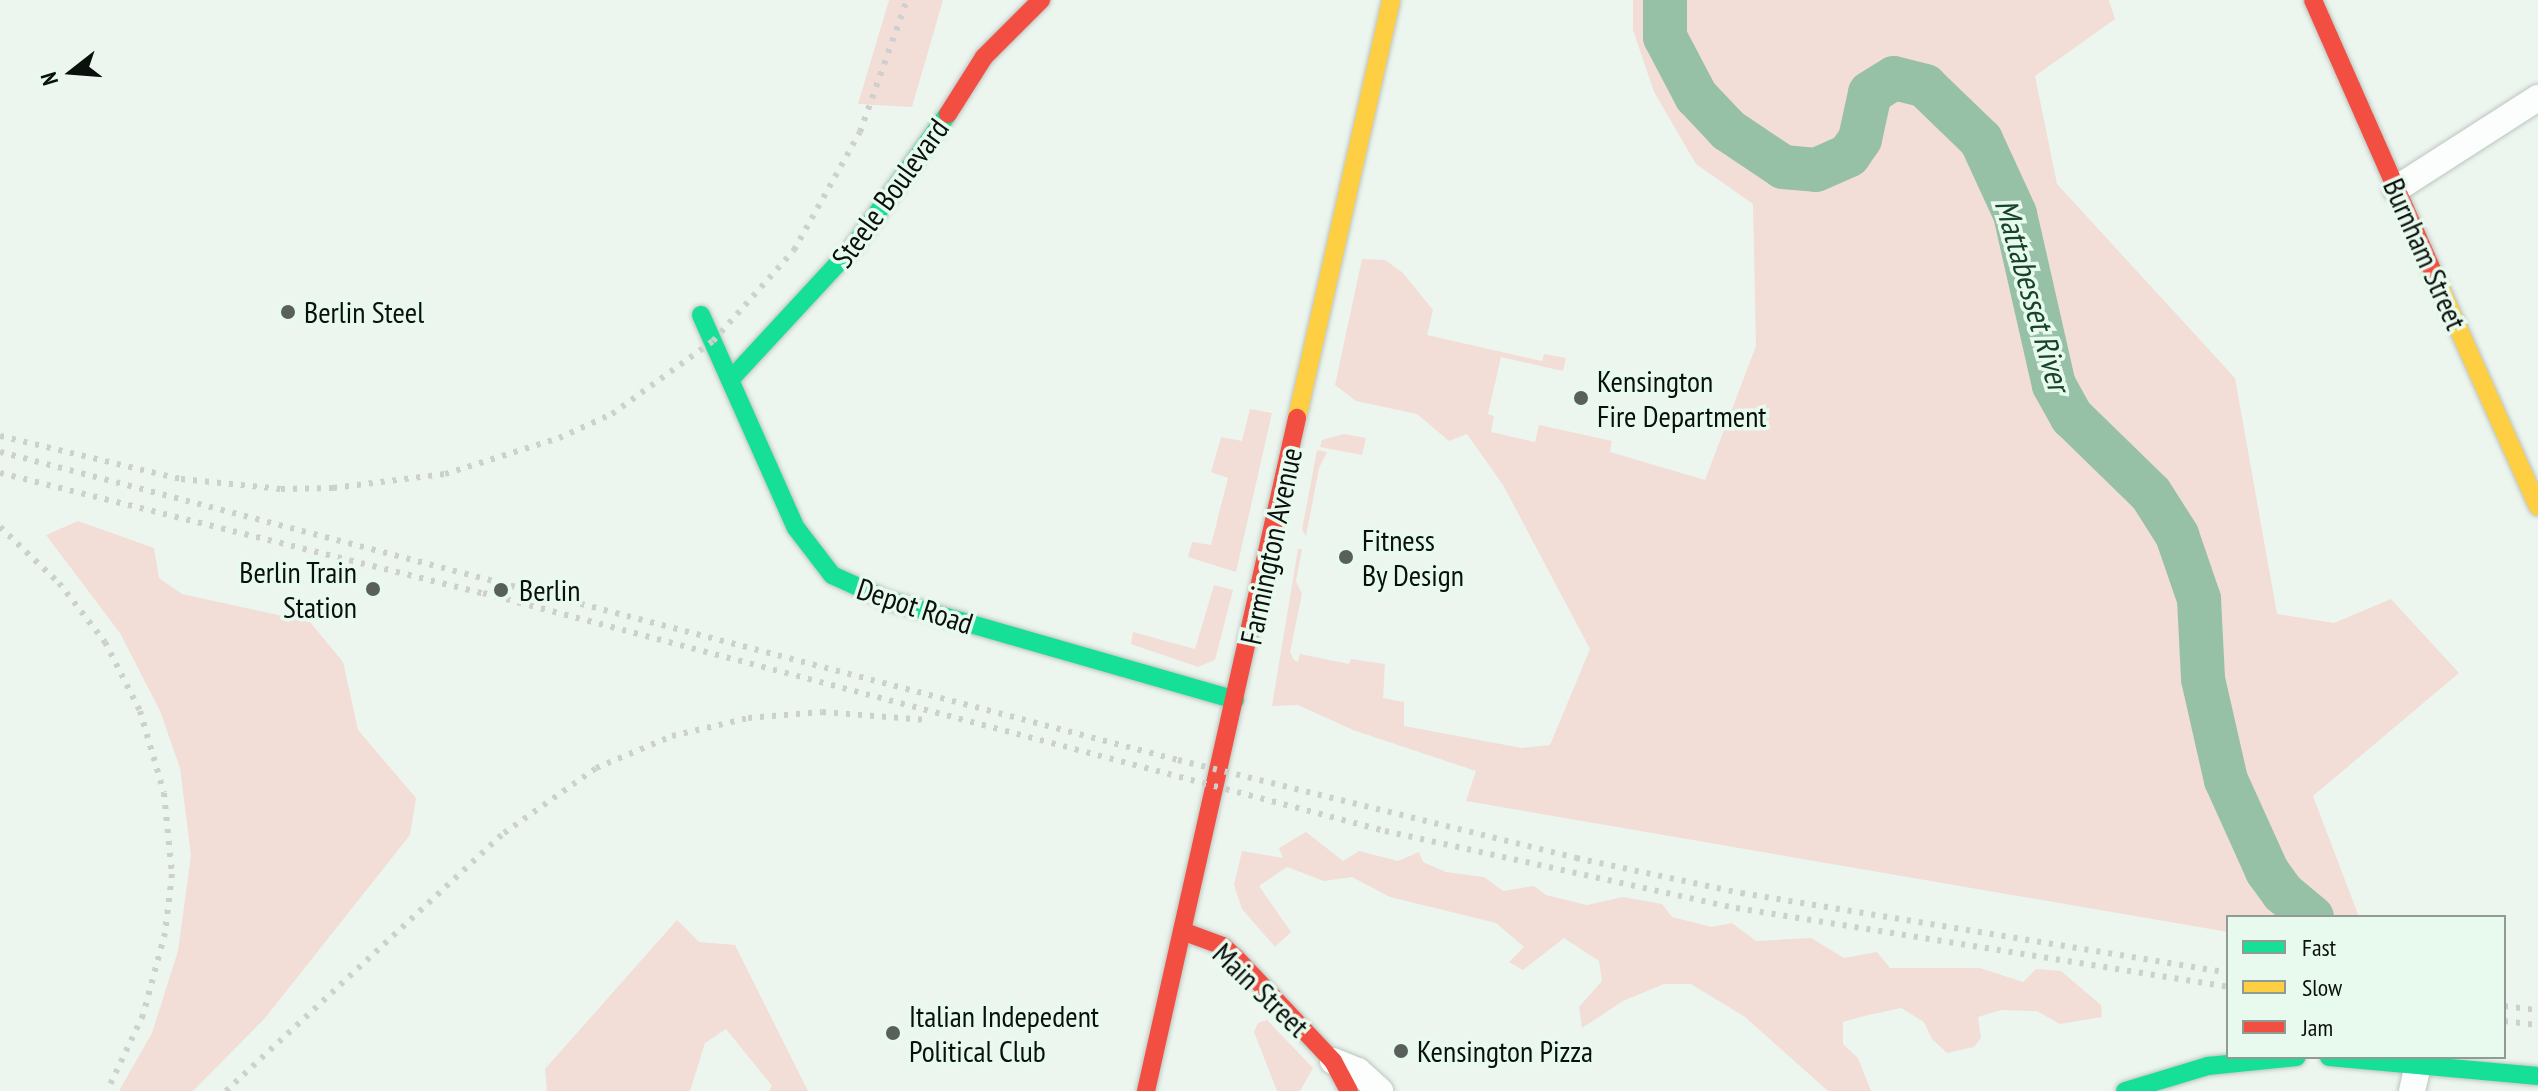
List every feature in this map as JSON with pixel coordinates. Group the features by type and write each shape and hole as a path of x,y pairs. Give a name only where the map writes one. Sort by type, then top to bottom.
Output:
{"street":[{"name":"Steele Boulevard","path":"730,380 859,240 925,151 984,57 1041,0"},
{"name":"Farmington Avenue","path":"1146,1091 1391,0"},
{"name":"Burnham Street","path":"2313,0 2538,507"},
{"path":"2396,189 2538,98"},
{"name":"Depot Road","path":"701,315 801,537 848,586 1235,700"},
{"name":"Main Street","path":"1182,931 1223,946 1333,1061 1349,1091"},
{"path":"2125,1091 2208,1066 2277,1059"},
{"path":"2354,1059 2530,1076"},
{"name":"Main Street","path":"1333,1061 1358,1071 1380,1091"},
{"path":"2412,1091 2418,1064"}],"shaded area":[{"path":"889,0 943,0 912,107 858,104"},
{"path":"1633,0 2109,0 2115,19 2035,76 2057,184 2235,378 2277,614 2334,623 2391,599 2459,673 2313,796 2358,915 2226,915 2226,932 1466,801 1476,771 1353,730 1298,705 1272,706 1298,549 1302,549 1296,581 1302,594 1290,652 1294,660 1298,662 1300,654 1349,664 1351,659 1385,664 1383,698 1404,702 1404,726 1522,748 1550,745 1590,649 1503,485 1467,434 1449,441 1417,414 1356,401 1335,385 1362,259 1385,260 1403,273 1433,310 1427,335 1542,361 1544,354 1566,358 1563,371 1501,357 1488,414 1494,416 1491,432 1535,442 1539,425 1612,441 1610,452 1705,480 1756,346 1753,204 1696,164 1654,92 1633,30"},
{"path":"1250,409 1272,413 1236,572 1188,557 1192,542 1211,545 1228,478 1211,472 1221,437 1242,441"},
{"path":"1344,434 1366,438 1362,455 1320,447 1322,440"},
{"path":"1317,450 1327,452 1319,468 1306,536 1302,530"},
{"path":"78,521 154,548 159,578 182,594 310,622 343,662 358,730 416,798 410,835 265,1018 193,1091 119,1091 152,1033 178,951 191,855 180,768 160,711 120,633 46,535"},
{"path":"1214,585 1233,590 1215,660 1198,667 1131,644 1133,632 1195,649"},
{"path":"1306,832 1343,861 1359,851 1398,861 1419,852 1423,862 1446,872 1484,877 1503,891 1534,886 1546,895 1587,905 1623,897 1662,904 1672,917 1712,927 1732,923 1756,941 1811,938 1844,958 1877,952 1890,968 1980,968 2023,982 2036,969 2061,971 2101,1005 2102,1017 2060,1024 2037,1011 2001,1010 1978,1017 1981,1038 1974,1047 1947,1053 1932,1039 1924,1022 1901,1008 1864,1016 1843,1022 1843,1044 1858,1058 1871,1091 1828,1091 1745,1017 1691,984 1664,984 1623,1001 1582,1028 1579,1007 1602,981 1599,961 1564,938 1523,970 1509,962 1524,947 1496,923 1390,897 1352,877 1324,881 1287,867 1259,886 1291,932 1275,947 1242,909 1234,885 1242,851 1283,858 1279,848"},
{"path":"677,920 699,942 735,945 808,1091 769,1091 772,1086 726,1029 705,1043 690,1091 547,1091 545,1069"},
{"path":"1267,1020 1313,1068 1300,1091 1277,1091 1254,1032 1258,1023"}],"waterway":[{"name":"Mattabesset River","path":"1665,0 1665,37 1696,96 1728,130 1783,167 1816,170 1849,155 1860,139 1870,93 1894,78 1925,86 1981,140 2015,214 2054,385 2072,417 2151,494 2177,535 2199,599 2203,679 2226,780 2267,871 2283,893 2310,915"}],"railway":[{"path":"0,436 181,479 281,489 333,488 445,474 559,438 612,414 713,341 794,250 860,132 907,0"},
{"path":"0,452 1178,760 1576,858 1741,893 2226,973"},
{"path":"0,473 483,593 1385,831 1736,908 2226,987"},
{"path":"0,527 59,583 105,642 140,711 164,793 172,874 165,933 143,1015 107,1091"},
{"path":"226,1091 504,833 596,768 672,736 748,718 822,712 927,720"},
{"path":"2506,1006 2538,1010"},
{"path":"2506,1021 2538,1025"}],"traffic: fast":[{"path":"730,380 853,247 948,114"},
{"path":"701,315 796,528 832,575 887,600 1235,700"},
{"path":"2125,1091 2208,1066 2277,1059"},
{"path":"2351,1059 2538,1076"}],"traffic: slow":[{"path":"1297,418 1391,0"},
{"path":"2438,283 2538,507"}],"traffic: jam":[{"path":"948,114 984,57 1041,0"},
{"path":"2313,0 2438,283"},
{"path":"1146,1091 1297,418"},
{"path":"1182,931 1223,946 1235,957 1333,1061 1349,1091"}],"place":[{"name":"Berlin Steel","path":"288,312"},
{"name":"Kensington Fire Department","path":"1581,398"},
{"name":"Fitness By Design","path":"1346,557"},
{"name":"Berlin Train Station","path":"373,589"},
{"name":"Berlin","path":"501,590"},
{"name":"Italian Indepedent Political Club","path":"893,1033"},
{"name":"Kensington Pizza","path":"1401,1051"}]}
